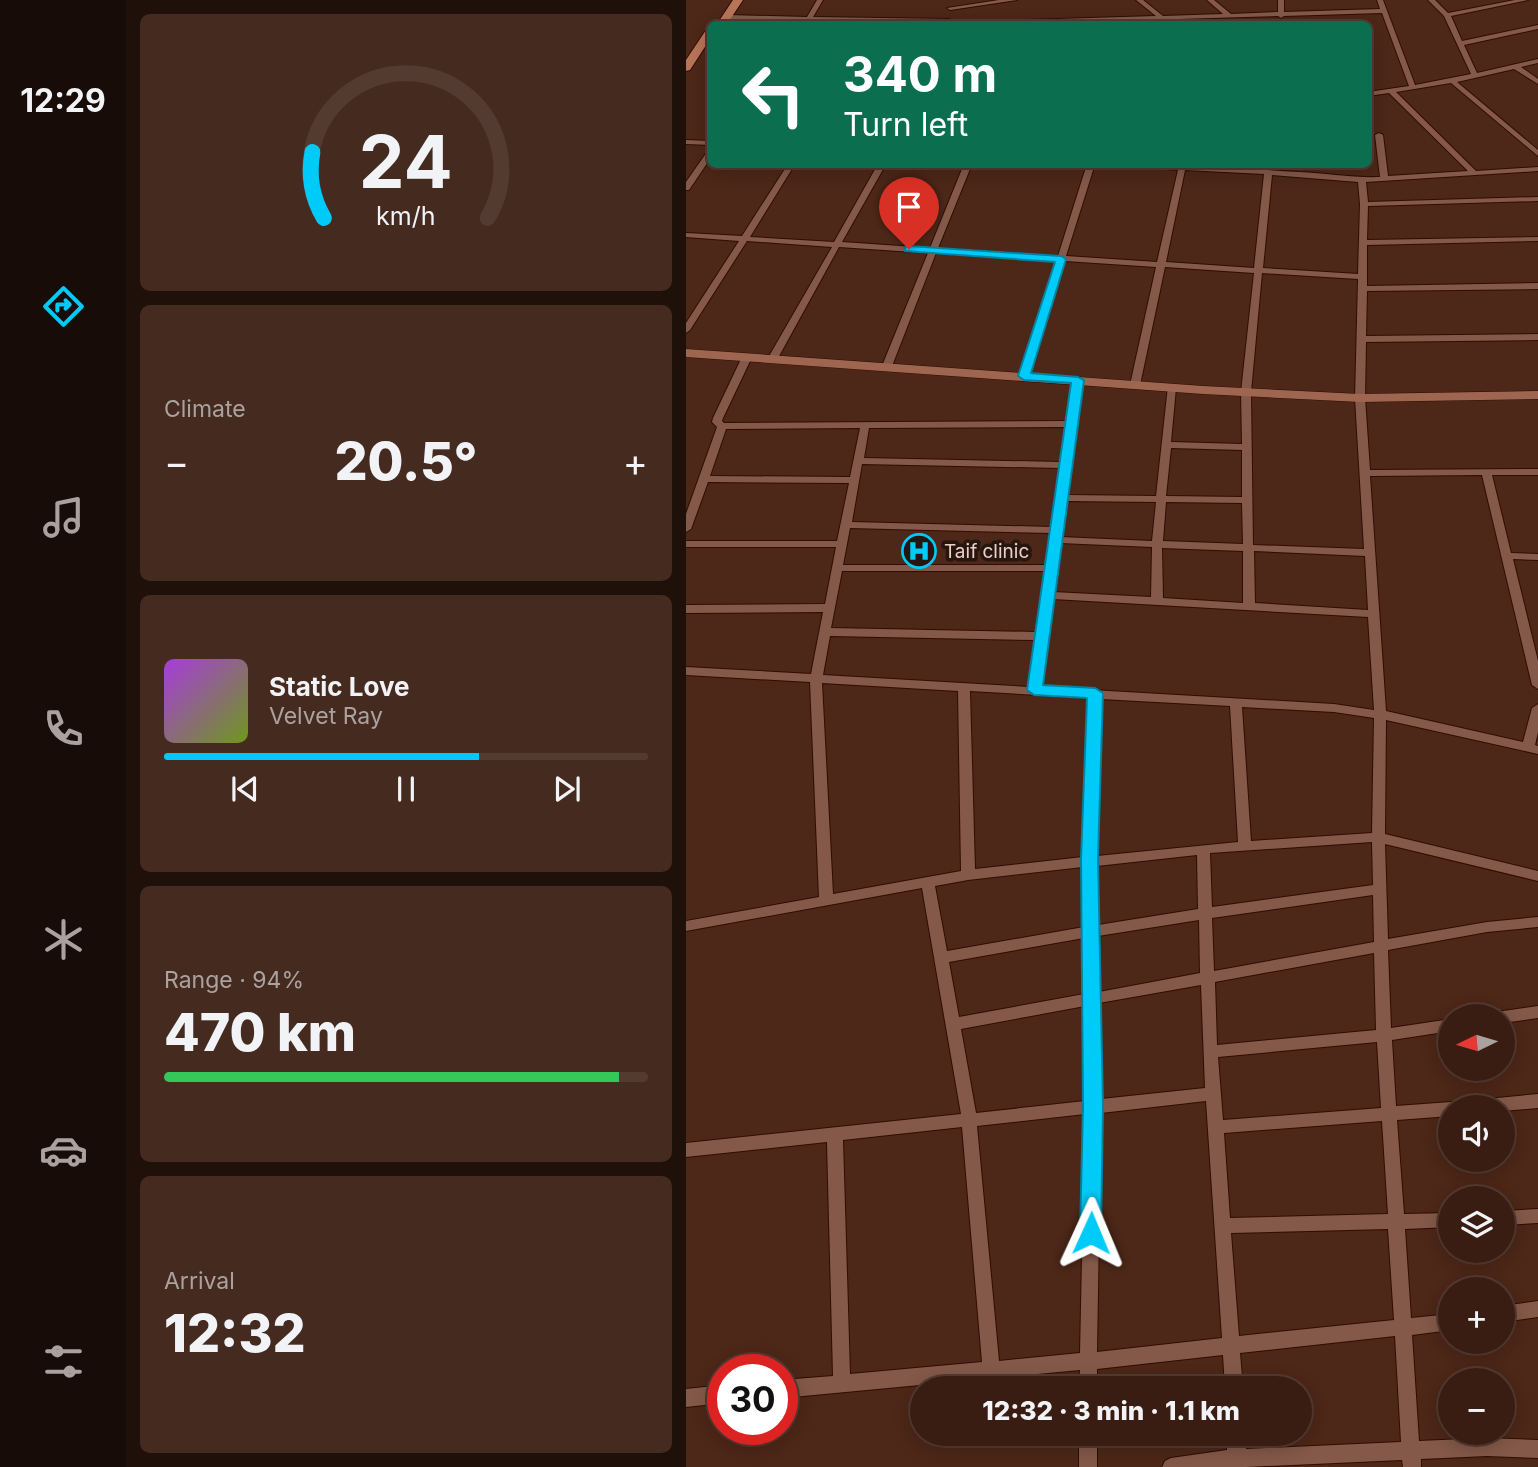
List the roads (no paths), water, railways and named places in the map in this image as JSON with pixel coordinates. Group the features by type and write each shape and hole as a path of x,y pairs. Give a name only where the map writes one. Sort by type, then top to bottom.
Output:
{"main road":[{"path":"722,21 731,0"},
{"path":"722,21 738,0"},
{"path":"686,68 707,36"},
{"path":"686,77 707,46"}],"street":[{"path":"722,21 808,21 820,0"},
{"path":"948,0 948,21"},
{"path":"950,8 1014,0"},
{"path":"1139,0 1162,18"},
{"path":"1210,0 1231,17"},
{"path":"1281,0 1281,16"},
{"path":"1345,0 1349,13"},
{"path":"1380,0 1413,88"},
{"path":"1431,0 1447,15 1475,75"},
{"path":"1447,15 1525,0"},
{"path":"1124,21 1231,17 1245,21 1281,16 1384,11"},
{"path":"1316,15 1316,21"},
{"path":"1462,43 1538,27"},
{"path":"1372,94 1452,81 1538,61"},
{"path":"1515,66 1538,82"},
{"path":"1452,81 1538,154"},
{"path":"1392,92 1475,174"},
{"path":"1379,135 1384,179"},
{"path":"686,142 707,143"},
{"path":"686,188 707,158"},
{"path":"686,330 789,168"},
{"path":"773,358 880,168"},
{"path":"887,366 966,168"},
{"path":"1024,376 1090,168"},
{"path":"1135,385 1182,168 1233,168 1362,180 1538,169"},
{"path":"1320,168 1320,175"},
{"path":"1249,607 1246,392 1268,172"},
{"path":"1362,180 1364,204 1360,398 1380,713 1378,837 1384,1035 1413,1460"},
{"path":"1364,204 1538,199"},
{"path":"686,235 1361,276"},
{"path":"1363,243 1538,239"},
{"path":"1361,289 1538,286"},
{"path":"1361,339 1538,337"},
{"path":"686,353 1171,388 1360,398 1538,395"},
{"path":"747,357 718,418 717,422 722,426 1072,424"},
{"path":"1034,690 1078,380"},
{"path":"1157,601 1157,544 1171,388"},
{"path":"826,900 816,679 865,425"},
{"path":"686,529 706,479 722,426"},
{"path":"1166,445 1246,447"},
{"path":"858,461 1066,466"},
{"path":"1486,471 1538,685"},
{"path":"1366,473 1538,471"},
{"path":"706,479 854,480"},
{"path":"1061,498 1246,500"},
{"path":"846,525 1056,535 1157,544 1370,553"},
{"path":"686,544 842,544"},
{"path":"1507,556 1538,556"},
{"path":"837,568 1051,568"},
{"path":"1048,595 1374,614"},
{"path":"686,609 830,608"},
{"path":"825,632 1042,636"},
{"path":"686,671 1095,693 1380,713 1533,749 1538,708"},
{"path":"964,686 968,874"},
{"path":"1088,1376 1093,1106 1090,859 1095,693"},
{"path":"1236,702 1245,846"},
{"path":"686,926 968,874 1090,859 1378,837 1538,876"},
{"path":"1203,849 1210,1052 1233,1376"},
{"path":"928,882 969,1118 991,1370"},
{"path":"941,958 1091,929 1205,911 1380,889"},
{"path":"953,1024 1487,927 1538,922"},
{"path":"1516,1015 1538,1012"},
{"path":"1210,1052 1384,1035 1438,1027"},
{"path":"686,1150 1214,1094"},
{"path":"1515,1103 1538,1101"},
{"path":"1216,1127 1438,1110"},
{"path":"835,1133 842,1384"},
{"path":"1515,1217 1538,1216"},
{"path":"1224,1226 1438,1221"},
{"path":"1515,1313 1536,1311"},
{"path":"798,1388 1089,1361 1232,1343 1438,1324"},
{"path":"686,1398 707,1396"},
{"path":"1088,1446 1088,1467"},
{"path":"1171,1467 1413,1460 1487,1447 1538,1449"}],"place":[{"name":"Taif clinic","path":"919,551"}]}
